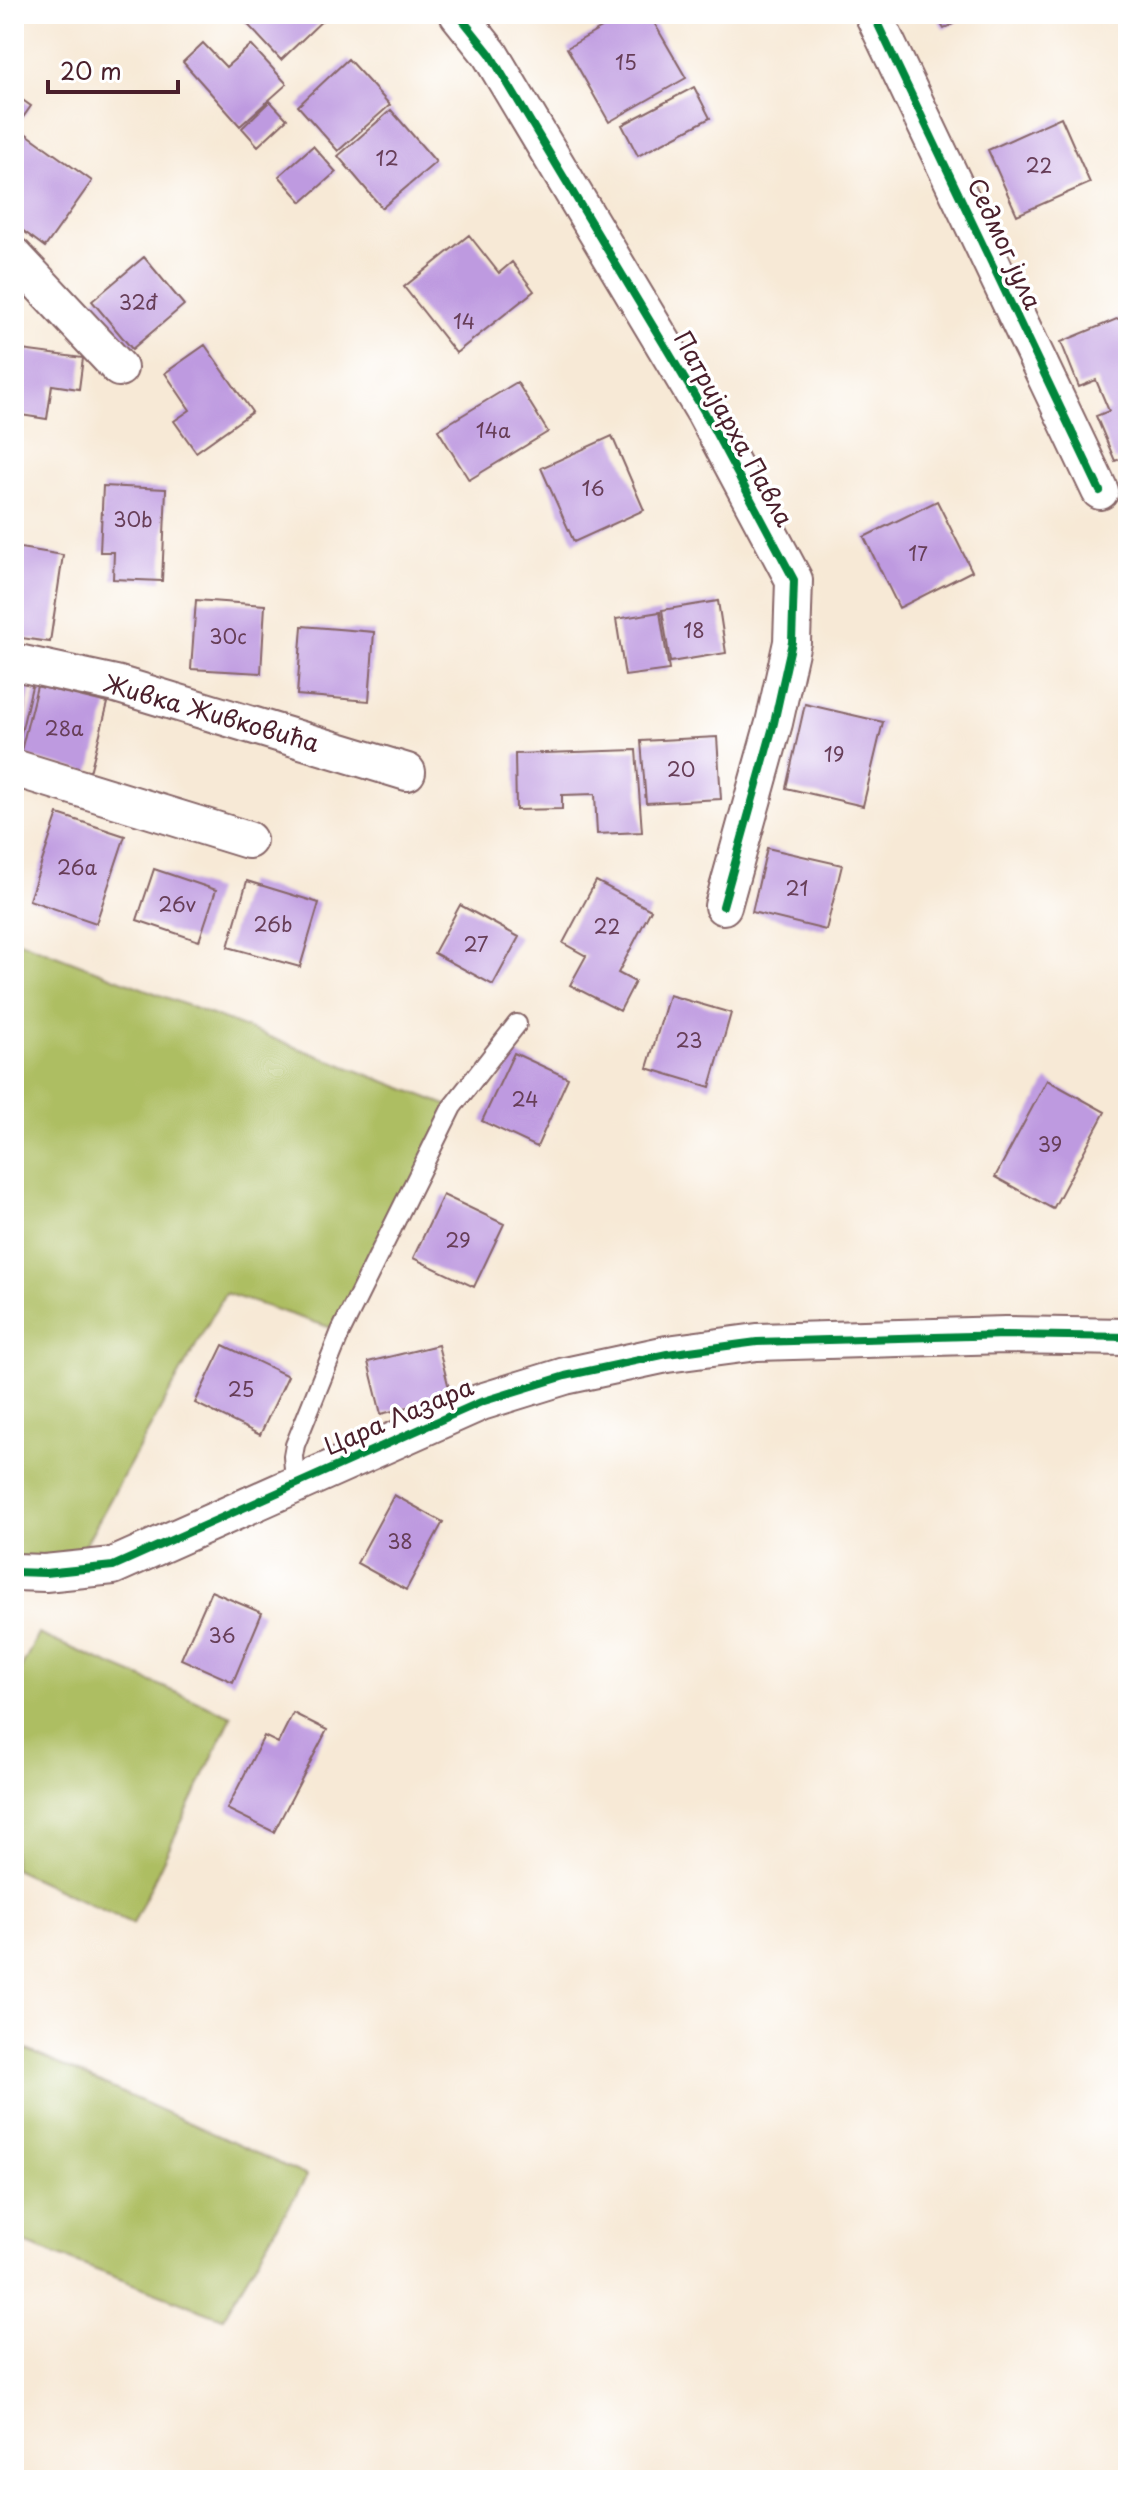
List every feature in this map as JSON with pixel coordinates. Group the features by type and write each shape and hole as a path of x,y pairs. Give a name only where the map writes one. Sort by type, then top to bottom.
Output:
{"street":[{"name":"Патријарха Павла","path":"458,14 490,54 705,413 794,580 792,642 774,723 723,906"},
{"name":"Седмог јула","path":"873,14 1100,491"},
{"path":"14,256 119,368"},
{"name":"Живка Живковића","path":"14,662 116,684 407,772"},
{"path":"14,768 248,840"},
{"name":"Цара Лазара","path":"14,1572 57,1573 113,1566 481,1402 594,1369 667,1354 757,1342 1006,1335 1128,1337"}],"lane":[{"name":"Цара Лазара","path":"295,1483 295,1445 341,1331 452,1107 517,1024"}],"green space":[{"path":"14,939 452,1107 341,1331 225,1293 70,1572 14,1568"},
{"path":"38,1634 232,1716 133,1924 14,1869 14,1683"},
{"path":"14,2044 307,2176 223,2318 14,2239"}],"building":[{"path":"238,14 329,14 281,60"},
{"path":"626,14 649,14 686,78 609,122 567,48"},
{"path":"935,14 971,14 944,29"},
{"path":"203,43 226,67 251,45 287,84 240,126 183,62"},
{"path":"348,59 390,105 338,151 298,106"},
{"path":"694,87 710,118 638,156 622,125"},
{"path":"14,94 31,106 14,130"},
{"path":"270,101 287,119 258,146 242,128"},
{"path":"391,110 436,162 382,208 338,156"},
{"path":"1061,117 1090,183 1017,215 988,150"},
{"path":"21,130 92,181 45,247 14,224 14,141"},
{"path":"313,146 336,172 302,202 279,176"},
{"path":"469,235 499,273 512,262 534,291 456,353 404,287"},
{"path":"144,257 184,305 132,349 92,301"},
{"path":"1124,316 1128,326 1128,456 1115,461 1096,416 1109,411 1096,380 1079,387 1061,342"},
{"path":"205,345 252,412 196,452 174,421 190,410 165,373"},
{"path":"14,349 83,358 79,389 52,385 47,419 14,414"},
{"path":"517,382 548,432 469,480 438,430"},
{"path":"612,436 644,510 574,542 541,468"},
{"path":"103,486 166,489 162,581 113,579 114,552 100,552"},
{"path":"937,501 972,571 899,608 864,537"},
{"path":"14,547 63,555 50,642 14,637"},
{"path":"196,600 265,605 261,673 191,669"},
{"path":"718,601 726,653 670,662 662,610"},
{"path":"660,612 669,670 625,676 616,619"},
{"path":"302,626 374,632 369,701 297,695"},
{"path":"14,678 33,682 20,737 14,735"},
{"path":"37,686 108,703 90,772 20,755"},
{"path":"805,704 883,722 863,806 786,788"},
{"path":"717,737 721,799 646,803 641,741"},
{"path":"636,750 642,832 597,834 595,794 562,795 562,809 516,810 515,754"},
{"path":"58,814 125,836 96,923 29,900"},
{"path":"767,848 842,865 826,930 752,912"},
{"path":"154,869 216,890 199,941 137,920"},
{"path":"247,881 319,903 300,967 228,947"},
{"path":"596,881 651,910 618,973 635,982 620,1011 570,985 586,956 563,943"},
{"path":"460,905 519,937 493,985 434,953"},
{"path":"669,995 731,1013 710,1087 647,1068"},
{"path":"514,1053 568,1078 537,1147 482,1121"},
{"path":"1047,1080 1105,1112 1053,1209 995,1177"},
{"path":"443,1195 504,1224 474,1287 413,1258"},
{"path":"223,1345 288,1376 260,1435 195,1403"},
{"path":"438,1345 451,1396 381,1414 368,1362"},
{"path":"394,1495 443,1522 406,1590 357,1563"},
{"path":"211,1591 262,1613 233,1682 181,1659"},
{"path":"293,1713 327,1730 274,1832 227,1809 264,1736 278,1743"}],"cycle path":[{"path":"458,14 490,54 705,413 794,580 792,642 774,723 723,906"},
{"path":"873,14 1100,491"},
{"path":"14,1572 45,1573 113,1566 481,1402 565,1376 667,1354 757,1342 1006,1335 1128,1337"}]}
